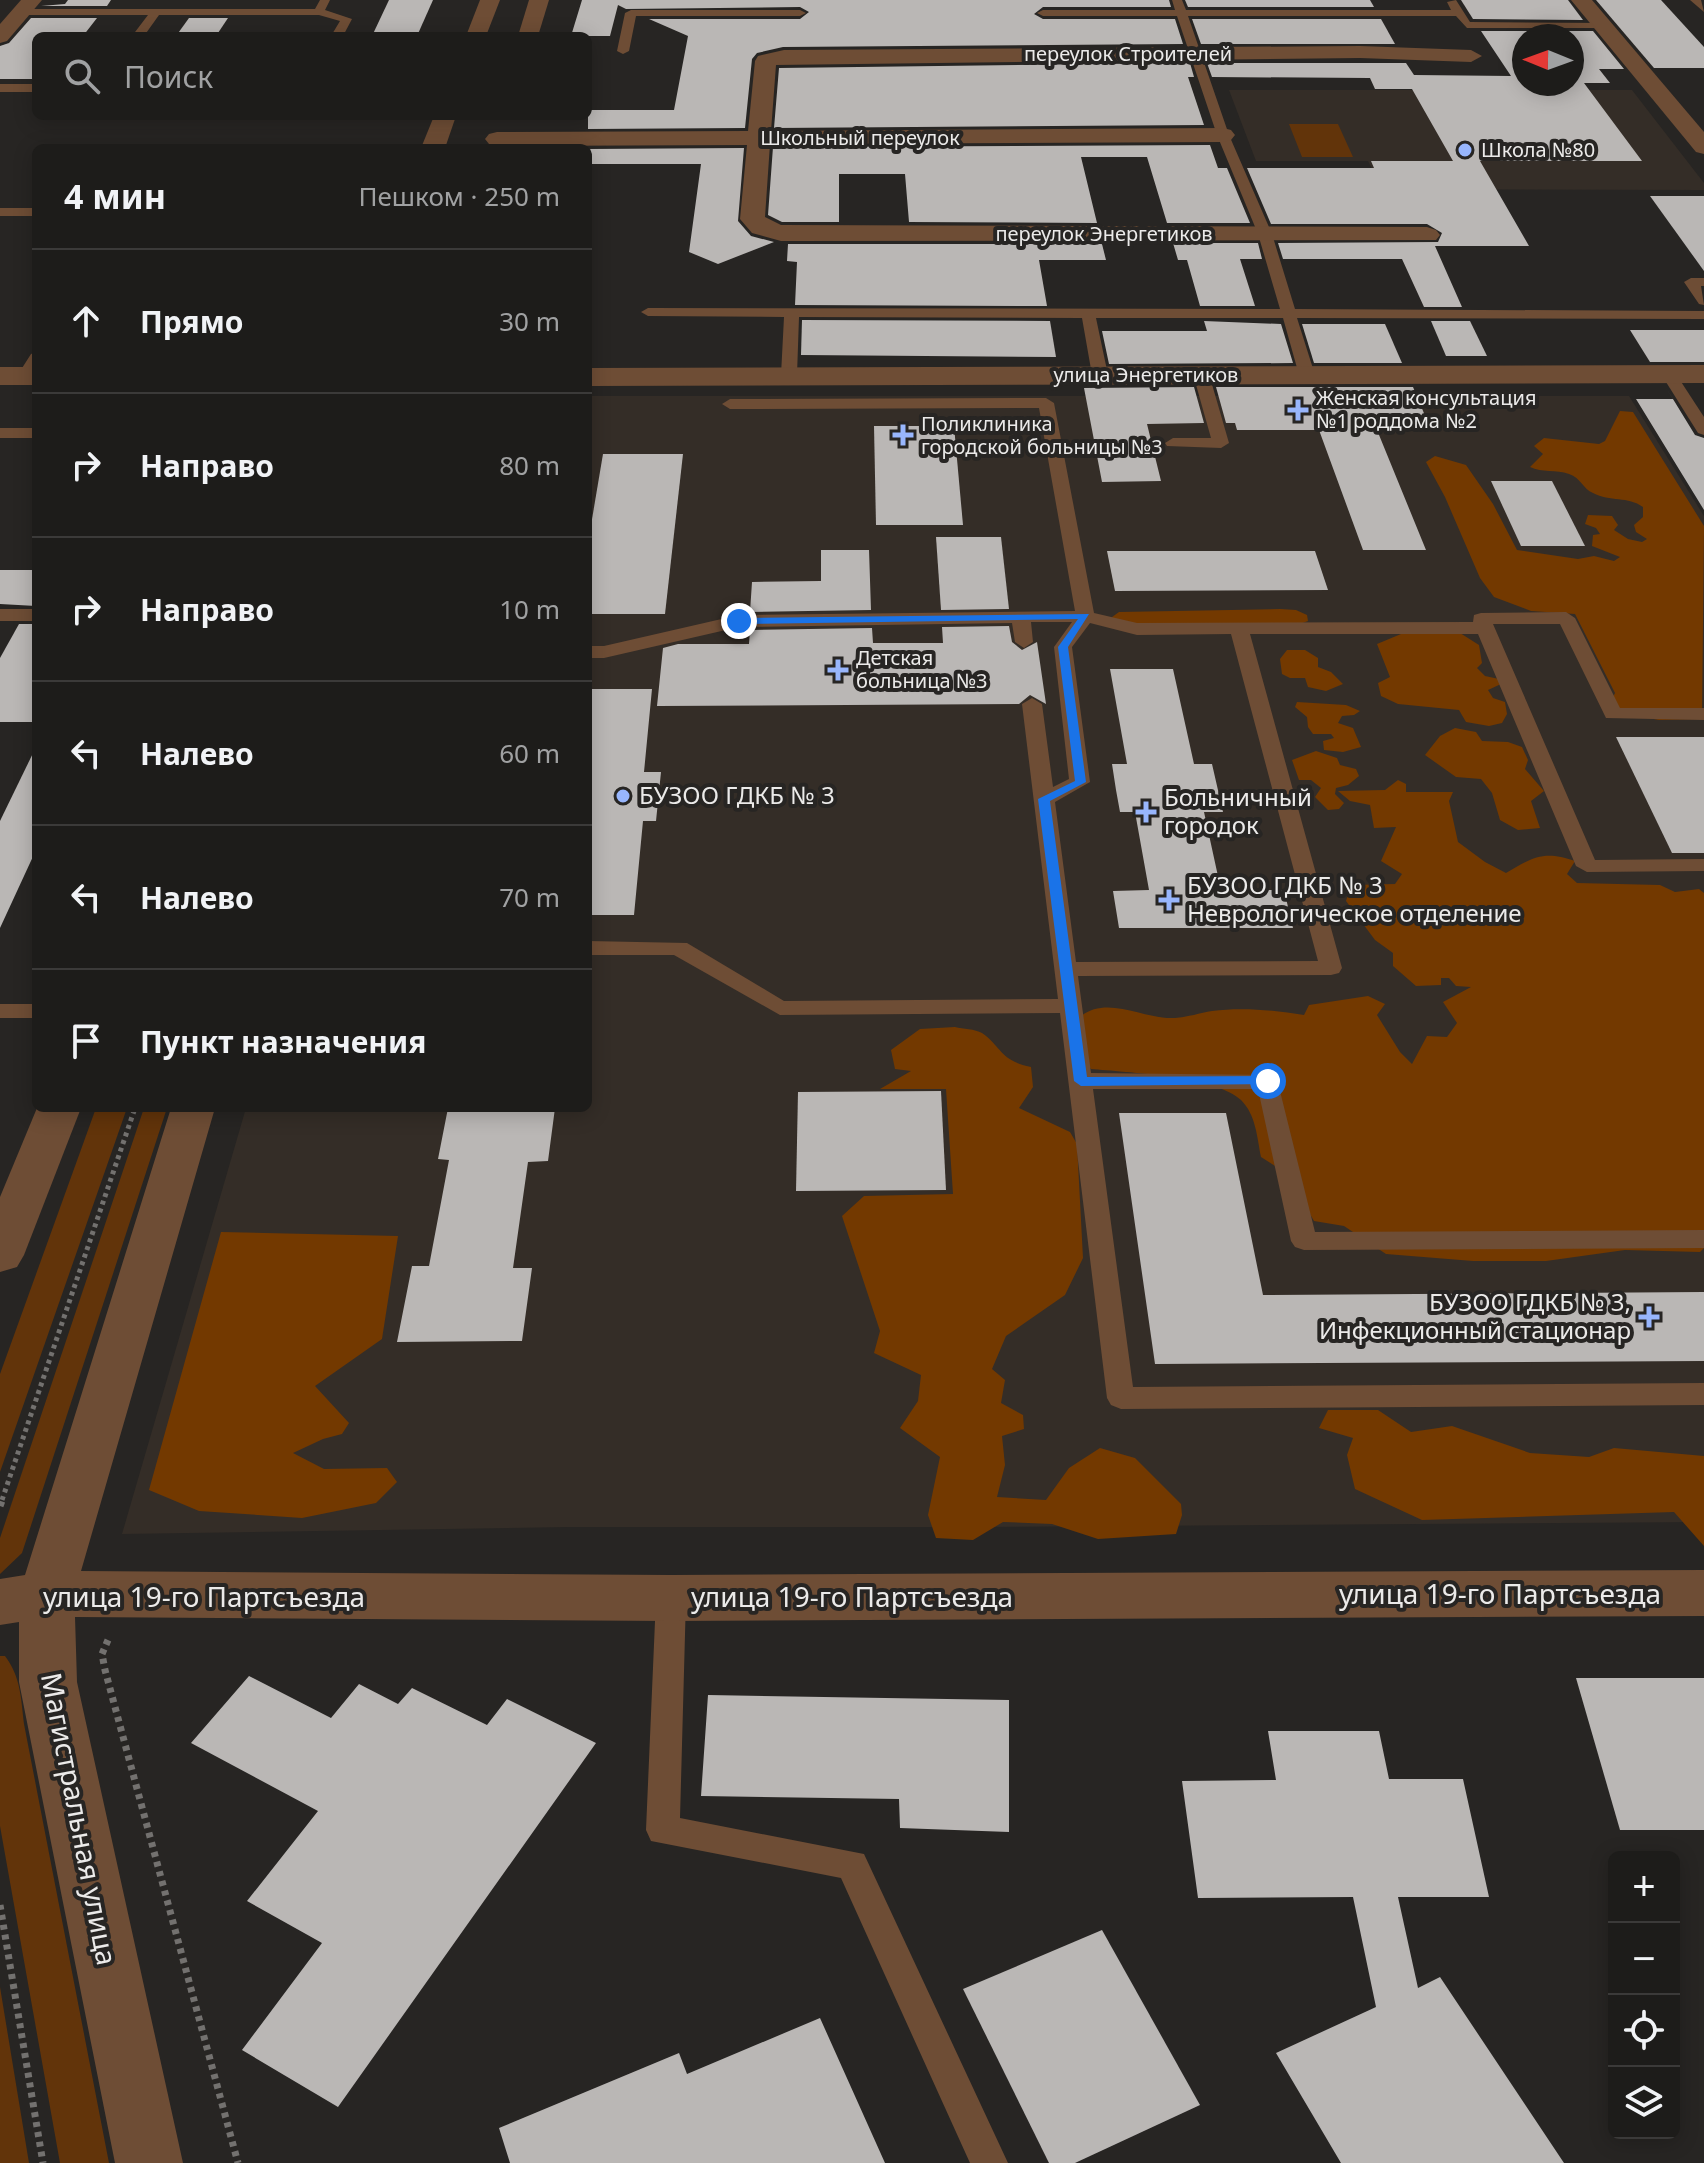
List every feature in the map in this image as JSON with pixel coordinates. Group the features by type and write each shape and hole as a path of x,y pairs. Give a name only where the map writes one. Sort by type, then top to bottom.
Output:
{"street":[{"path":"478,32 490,0"},
{"path":"529,32 539,0"},
{"path":"1581,0 1700,138"},
{"path":"0,37 27,6"},
{"name":"переулок Строителей","path":"758,138 766,61 784,56 1360,52 1471,56"},
{"path":"434,144 444,120"},
{"path":"496,143 503,120"},
{"name":"Школьный переулок","path":"496,143 1223,135"},
{"name":"переулок Энергетиков","path":"758,138 752,219 761,228 781,233 1427,235"},
{"name":"улица Энергетиков","path":"592,377 1704,374"},
{"path":"0,1255 57,1112"},
{"name":"Магистральная улица","path":"149,2163 48,1682 24,1598 83,1466 192,1112"},
{"name":"улица 19-го Партсъезда","path":"24,1598 1704,1593"}],"lane":[{"path":"319,12 325,0"},
{"path":"690,13 692,0"},
{"path":"1451,0 1467,25 1602,25"},
{"path":"1695,0 1704,9"},
{"path":"27,6 156,12 319,12 346,19 339,32"},
{"path":"1043,13 1179,6 1459,13"},
{"path":"1179,6 1223,135 1265,234 1307,375"},
{"path":"141,32 156,12"},
{"path":"291,27 300,12"},
{"path":"623,51 631,13 800,13"},
{"path":"0,88 32,88"},
{"path":"0,212 32,212"},
{"path":"1704,282 1691,282 1704,301"},
{"path":"648,312 1704,315"},
{"path":"789,375 792,312"},
{"path":"1088,313 1100,375"},
{"path":"1173,443 1221,443 1201,374"},
{"path":"1669,374 1704,430"},
{"path":"730,404 1046,403 1085,616 1063,647 1080,782 1044,799"},
{"path":"0,433 32,433"},
{"path":"0,615 32,615"},
{"path":"592,652 604,652 739,621 1085,616 1137,629 1485,628"},
{"path":"1021,617 1024,642"},
{"path":"1704,714 1613,714 1566,618 1481,619 1587,866 1704,865"},
{"path":"1066,969 1331,968 1239,629"},
{"path":"1032,704 1121,1398 1704,1394"},
{"path":"592,948 679,948 780,1008 1071,1006"},
{"path":"0,1011 32,1011"},
{"path":"1081,1081 1268,1081 1304,1241 1704,1239"},
{"path":"671,1598 663,1830 852,1865 989,2163"}],"path":[{"path":"0,1506 134,1112"},
{"path":"116,1630 105,1643 102,1654 105,1670 238,2163"},
{"path":"0,1905 43,2163"}],"shaded area":[{"name":"Школа №80","path":"1229,90 1512,90 1512,96 1584,96 1584,90 1632,90 1704,183 1704,190 1382,189 1368,161 1256,161"},
{"path":"1289,124 1338,124 1353,157 1302,157"},
{"name":"Больничный городок","path":"592,396 1629,396 1704,516 1704,1522 569,1527 122,1534 245,1112 592,1112"},
{"path":"1620,411 1633,412 1704,526 1702,719 1659,720 1615,712 1610,703 1615,693 1575,614 1531,611 1494,597 1480,578 1445,497 1426,462 1435,456 1466,465 1493,504 1517,550 1578,559 1594,556 1614,561 1620,557 1592,546 1593,535 1600,534 1596,528 1585,524 1588,515 1612,516 1618,525 1614,530 1628,539 1642,542 1647,539 1636,532 1634,525 1643,517 1643,507 1631,501 1593,493 1569,474 1530,467 1543,454 1534,446 1544,438 1599,444 1605,441"},
{"path":"1296,610 1307,615 1308,621 1297,625 1139,627 1108,620 1119,612"},
{"path":"1460,633 1479,645 1482,663 1477,668 1485,676 1499,679 1501,684 1488,690 1493,698 1505,702 1507,714 1502,723 1489,726 1466,722 1459,710 1398,704 1381,696 1378,683 1390,677 1377,644 1401,634"},
{"path":"1287,650 1305,650 1318,658 1318,667 1331,672 1343,684 1326,691 1308,687 1305,678 1290,678 1282,674 1280,659"},
{"path":"1297,702 1346,705 1360,711 1342,716 1338,723 1353,728 1361,747 1343,752 1324,750 1323,741 1334,738 1331,734 1313,734 1307,717 1295,707"},
{"path":"1455,728 1476,732 1482,741 1508,742 1522,747 1528,760 1525,769 1544,791 1531,801 1540,828 1518,830 1500,820 1492,793 1481,779 1456,777 1425,755 1440,736"},
{"path":"1316,751 1337,758 1340,765 1356,769 1359,776 1348,785 1336,788 1335,794 1344,803 1339,809 1328,810 1315,797 1321,788 1311,780 1299,780 1292,760"},
{"path":"1398,780 1406,784 1406,792 1453,792 1449,801 1458,842 1506,873 1532,859 1555,856 1575,861 1567,874 1577,883 1660,885 1675,892 1699,889 1704,893 1704,1248 1700,1252 1625,1250 1546,1261 1473,1261 1386,1254 1344,1226 1314,1221 1307,1209 1300,1182 1261,1157 1250,1112 1241,1100 1229,1092 1170,1077 1091,1069 1083,1057 1081,1016 1103,1008 1163,1018 1235,1009 1304,1015 1309,1005 1368,996 1385,1004 1377,1015 1400,1052 1412,1064 1427,1036 1447,1037 1457,1023 1443,1002 1471,987 1456,986 1449,978 1441,978 1441,985 1416,986 1393,966 1393,953 1375,940 1346,901 1351,885 1395,884 1402,874 1381,861 1396,827 1374,828 1370,805 1350,801 1338,791 1385,790"},
{"path":"955,1027 982,1033 1007,1057 1031,1067 1033,1087 1019,1108 1070,1132 1077,1144 1083,1258 1065,1295 1006,1336 992,1369 1005,1380 1001,1403 1023,1415 1024,1429 1002,1436 1005,1465 997,1497 1046,1500 1069,1468 1100,1448 1135,1458 1181,1504 1182,1515 1176,1534 1098,1539 1052,1524 1003,1522 973,1540 936,1538 928,1515 940,1457 900,1428 918,1401 921,1375 874,1353 880,1331 842,1216 864,1196 953,1194 946,1089 880,1089 911,1071 895,1069 891,1050 920,1029"},
{"path":"95,1112 126,1112 0,1472 0,1374"},
{"path":"143,1112 166,1112 22,1553 0,1574 0,1538"},
{"path":"221,1232 398,1236 382,1339 315,1386 349,1423 342,1434 293,1453 324,1469 387,1468 397,1482 376,1503 302,1518 199,1511 149,1490"},
{"path":"1328,1410 1378,1410 1411,1432 1452,1426 1530,1453 1589,1457 1614,1448 1704,1456 1704,1546 1674,1512 1422,1520 1355,1489 1347,1455 1353,1438 1319,1428"},
{"path":"0,1656 5,1656 10,1664 19,1688 109,2163 60,2163 0,1826"},
{"path":"0,1987 29,2163 0,2163"}],"building":[{"path":"68,0 111,0 107,6 41,6 65,4"},
{"path":"389,0 433,0 419,32 374,32"},
{"path":"582,0 1169,0 1171,7 1043,7 1034,14 1043,19 1175,19 1183,44 783,47 757,53 752,59 745,128 588,129 592,110 674,110 688,36 649,19 800,19 809,12 800,7 626,9 618,5 610,36 572,32"},
{"path":"1185,0 1370,0 1374,7 1188,7"},
{"path":"1461,0 1568,0 1583,20 1473,19"},
{"path":"1596,0 1661,0 1704,47 1704,68 1654,68"},
{"path":"31,18 97,18 86,32 32,32 32,79 0,79 0,46 9,43"},
{"path":"189,18 228,18 219,32 179,32"},
{"path":"1192,19 1381,19 1395,44 1201,44"},
{"path":"1481,31 1512,31 1512,96 1584,96 1584,83 1642,161 1453,161 1412,89 1375,89 1370,78 1212,77 1207,63 1406,63 1414,75 1511,76"},
{"path":"1584,31 1593,31 1624,69 1599,69 1610,83 1584,83"},
{"path":"1190,63 1194,77 1188,77 1204,125 774,128 779,68"},
{"path":"1210,145 1218,168 1227,168 1250,223 1167,223 1147,157 1081,157 1097,223 909,222 905,174 839,174 839,222 782,222 768,215 773,147"},
{"path":"744,148 738,221 751,236 774,242 718,264 689,252 701,164 592,164 592,149"},
{"path":"1371,161 1480,161 1529,246 1435,246 1462,307 1424,307 1402,259 1283,259 1278,243 1438,242 1442,233 1427,224 1271,224 1247,168 1374,168"},
{"path":"1650,196 1704,196 1704,271"},
{"path":"1173,243 1258,243 1262,259 1240,259 1255,306 1200,306 1187,260 1178,260"},
{"path":"788,244 1102,244 1106,260 1039,260 1047,306 795,305 797,262 787,261"},
{"path":"802,320 1050,321 1056,357 801,355"},
{"path":"1204,321 1281,324 1293,363 1109,364 1102,331 1207,331"},
{"path":"1431,321 1470,321 1487,356 1446,356"},
{"path":"1302,324 1385,324 1402,363 1314,363"},
{"path":"1630,330 1704,330 1704,362 1650,362"},
{"path":"1194,387 1204,423 1147,424 1161,481 1102,482 1084,388"},
{"path":"1216,387 1413,387 1431,430 1377,430 1426,550 1363,550 1319,430 1237,430 1235,423 1226,423"},
{"path":"1636,399 1673,399 1695,435 1704,438 1704,510"},
{"path":"874,426 954,426 963,525 876,525"},
{"path":"603,454 683,454 665,614 592,614 592,519"},
{"path":"1491,481 1552,481 1585,546 1521,546"},
{"path":"936,537 1001,537 1009,609 941,610"},
{"path":"821,550 869,550 871,610 750,612 752,582 821,581"},
{"path":"1107,551 1315,551 1328,590 1115,591"},
{"path":"0,570 32,570 32,606 0,604"},
{"path":"19,624 32,624 32,722 0,722 0,658"},
{"path":"1009,626 1012,642 1022,650 1037,642 1046,704 1030,695 1019,704 657,706 663,648 678,644 749,644 750,630 872,628 873,643 943,643 942,627"},
{"path":"1110,669 1173,669 1194,764 1212,764 1223,812 1204,812 1221,890 1284,890 1293,928 1119,928 1113,891 1149,890 1135,812 1120,812 1116,790 1112,764 1127,764"},
{"name":"БУЗОО ГДКБ № 3","path":"592,689 652,689 644,772 661,772 656,821 643,821 634,915 592,915"},
{"path":"1616,737 1704,737 1704,853 1672,853"},
{"path":"32,755 32,859 0,928 0,821"},
{"path":"941,1091 946,1190 796,1191 798,1092"},
{"path":"447,1112 554,1112 548,1161 528,1162 513,1268 532,1268 522,1341 397,1342 412,1266 429,1266 449,1160 438,1159"},
{"path":"1119,1113 1226,1113 1263,1295 1704,1292 1704,1361 1155,1364"},
{"path":"249,1676 331,1718 359,1684 398,1704 412,1688 487,1725 507,1699 596,1743 338,2107 242,2050 322,1943 247,1901 318,1811 191,1743"},
{"path":"1576,1678 1704,1678 1704,1830 1620,1830"},
{"path":"708,1695 1009,1700 1009,1832 900,1828 899,1799 701,1796"},
{"path":"1268,1731 1379,1731 1389,1779 1463,1779 1489,1897 1398,1897 1418,1988 1440,1977 1564,2163 1341,2163 1276,2053 1376,2007 1353,1897 1198,1898 1182,1781 1276,1780"},
{"path":"1102,1930 1200,2105 1075,2163 1049,2163 963,1989"},
{"path":"820,2018 885,2163 510,2163 499,2128 679,2053 687,2074"}],"place":[{"name":"Школа №80","path":"1465,150"},
{"name":"Женская консультация №1 роддома №2","path":"1298,410"},
{"name":"Поликлиника городской больницы №3","path":"903,435"},
{"name":"Детская больница №3","path":"838,670"},
{"name":"БУЗОО ГДКБ № 3","path":"623,796"},
{"name":"Больничный городок","path":"1146,812"},
{"name":"БУЗОО ГДКБ № 3 Неврологическое отделение","path":"1169,900"},
{"name":"БУЗОО ГДКБ № 3, Инфекционный стационар","path":"1649,1317"}],"route":[{"path":"739,621 1085,616 1063,647 1080,782 1044,799 1081,1081 1268,1081"}]}
